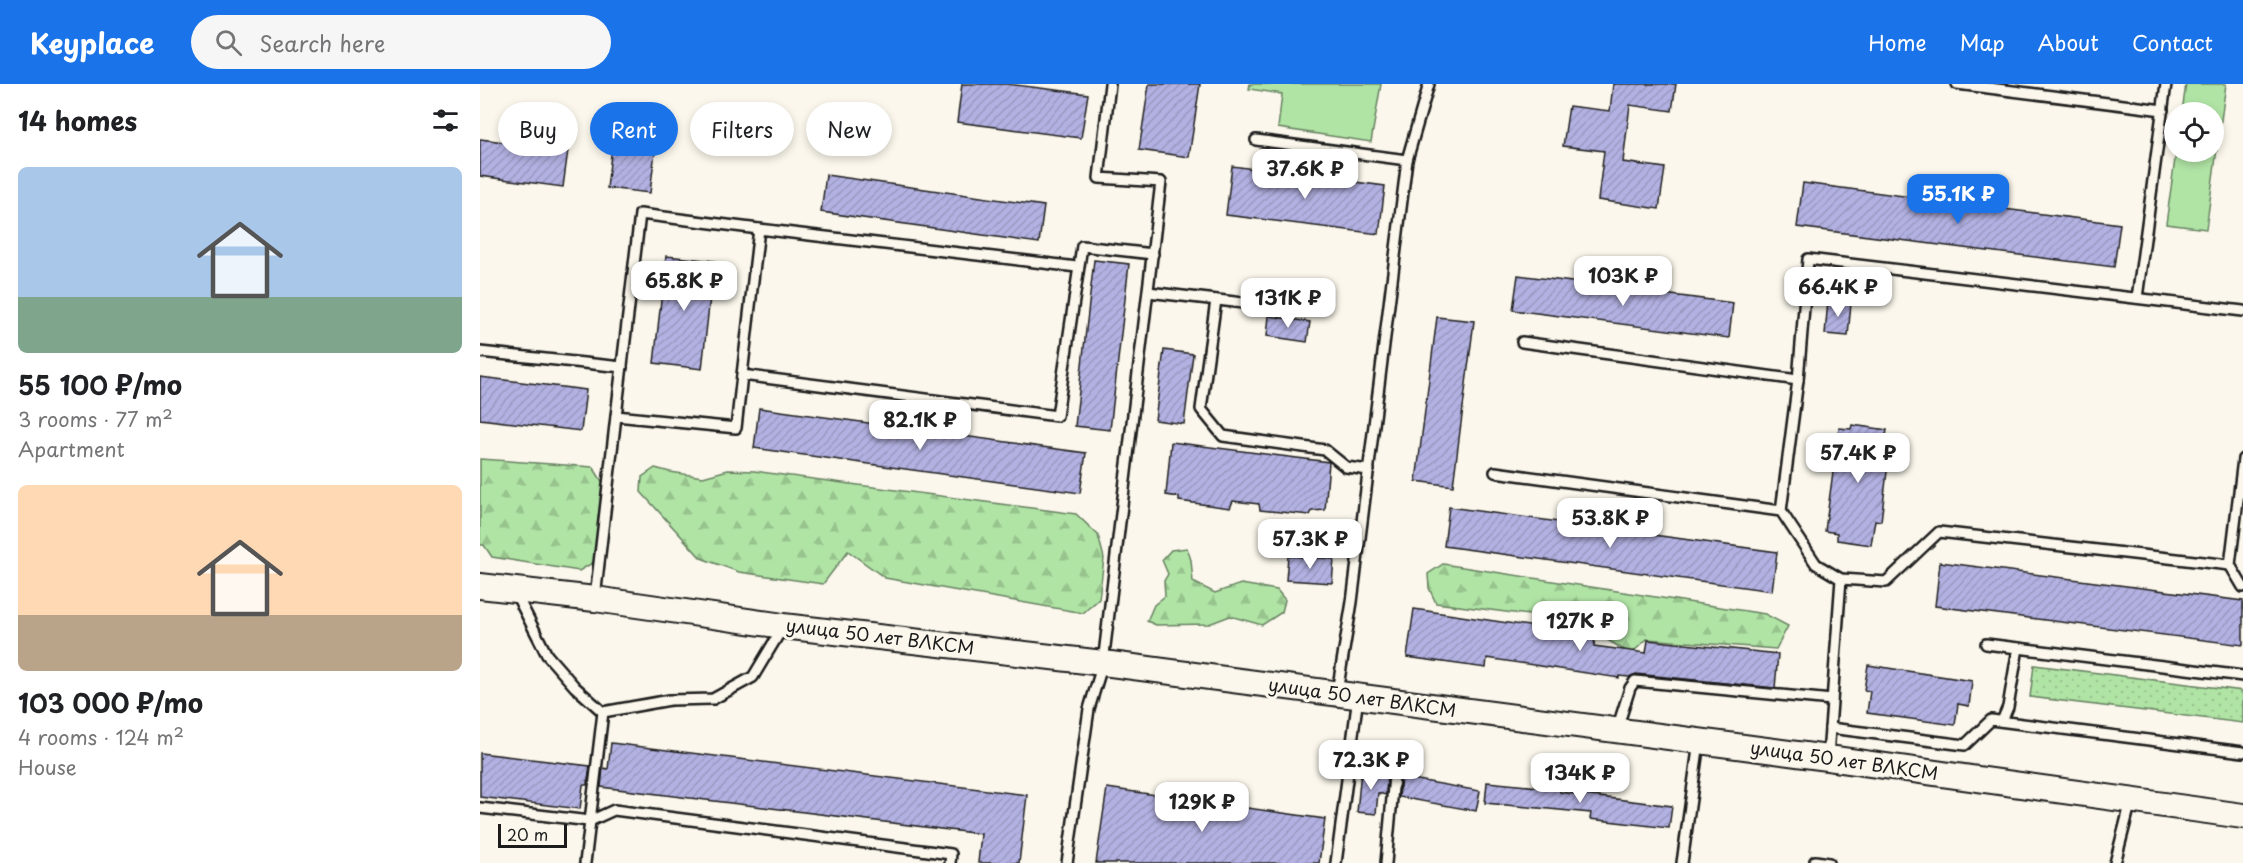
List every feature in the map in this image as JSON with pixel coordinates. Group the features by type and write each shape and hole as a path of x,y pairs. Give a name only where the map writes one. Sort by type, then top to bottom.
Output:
{"street":[{"name":"улица 50 лет ВЛКСМ","path":"480,586 595,599 783,626 1104,663 1828,758 2243,816"}],"lane":[{"path":"1067,863 1089,709 1104,663 1161,182 1099,178 1110,84"},
{"path":"1336,863 1352,602 1407,160 1429,84"},
{"path":"1957,84 2163,110"},
{"path":"2137,298 2166,84"},
{"path":"1256,140 1407,160"},
{"path":"595,599 640,214 1077,267"},
{"path":"616,416 736,429 759,229"},
{"path":"742,375 1057,416 1077,267 1082,246 1153,254"},
{"path":"2230,565 1939,532 1886,582 1841,579 1816,564 1781,511 1798,380 1808,259 2243,311"},
{"path":"1148,292 1252,304"},
{"path":"1216,300 1201,409 1223,436 1325,450 1346,467 1369,470"},
{"path":"1522,342 1798,380"},
{"path":"480,352 622,367"},
{"path":"2243,459 2230,565 2243,587"},
{"path":"1494,472 1781,511"},
{"path":"1828,758 1841,579"},
{"path":"514,590 547,655 574,687 603,712"},
{"path":"603,712 670,700 713,699 753,677 783,626"},
{"path":"1986,644 2243,676"},
{"path":"2002,722 2008,707 2018,648"},
{"path":"1616,731 1630,688 1635,681 1832,700"},
{"path":"585,863 603,712"},
{"path":"1830,728 1965,745 1991,720 2243,752"},
{"path":"1682,863 1699,742"},
{"path":"1386,863 1396,755"},
{"path":"2115,863 2131,801"},
{"path":"480,808 590,821 614,810 951,854 950,863"},
{"path":"1815,861 1829,863"}],"green space":[{"path":"1250,84 1381,84 1371,142 1278,128 1282,94 1249,89"},
{"path":"2186,84 2226,84 2224,102 2183,102"},
{"path":"2175,162 2215,162 2206,229 2166,224"},
{"path":"480,459 593,467 603,483 594,562 579,571 492,557 484,545 480,545"},
{"path":"655,468 703,477 728,470 754,471 1076,514 1098,535 1104,558 1099,599 1083,613 885,578 848,551 823,584 739,572 701,558 641,492 642,477"},
{"path":"1187,548 1191,560 1193,582 1215,593 1241,584 1277,590 1285,600 1282,612 1262,625 1230,616 1209,624 1156,625 1147,621 1154,605 1165,596 1164,581 1168,574 1162,560 1171,550"},
{"path":"1443,564 1765,614 1788,626 1776,649 1647,639 1631,654 1576,621 1436,603 1429,588 1428,574"},
{"path":"2034,665 2243,691 2243,723 2030,697"}],"building":[{"path":"962,84 1006,84 1088,94 1081,138 957,122"},
{"path":"1149,84 1200,84 1189,157 1139,150"},
{"path":"1613,84 1676,84 1672,111 1630,105 1623,162 1665,168 1659,209 1598,200 1604,151 1563,146 1569,106 1610,111"},
{"path":"480,139 498,141 498,156 567,156 563,187 480,176"},
{"path":"611,156 654,156 650,193 607,188"},
{"path":"1232,166 1385,186 1379,234 1226,215"},
{"path":"826,175 1044,206 1039,243 821,212"},
{"path":"1803,183 2120,224 2114,267 1797,227"},
{"path":"666,256 714,261 702,369 654,363"},
{"path":"1094,260 1129,264 1110,430 1075,426"},
{"path":"1518,275 1733,303 1729,338 1513,310"},
{"path":"1828,301 1851,303 1848,336 1825,334"},
{"path":"1269,316 1310,322 1307,342 1267,336"},
{"path":"1437,317 1474,321 1453,486 1416,481"},
{"path":"1164,350 1193,354 1184,424 1155,420"},
{"path":"480,377 586,390 581,431 480,419"},
{"path":"759,408 1086,453 1080,493 754,448"},
{"path":"1852,425 1887,430 1883,454 1889,455 1881,521 1875,520 1871,545 1837,540 1837,533 1825,531 1839,428 1851,429"},
{"path":"1171,442 1329,462 1325,510 1312,511 1310,515 1260,510 1259,504 1233,501 1230,508 1179,501 1179,497 1166,495"},
{"path":"1449,507 1777,552 1772,591 1444,546"},
{"path":"1288,556 1334,559 1332,583 1286,580"},
{"path":"1940,562 2243,601 2243,645 1935,606"},
{"path":"1414,609 1595,636 1594,646 1646,653 1648,640 1778,654 1775,688 1636,674 1629,677 1619,676 1619,678 1487,658 1486,668 1407,657"},
{"path":"1868,665 1972,681 1969,706 1958,704 1955,725 1867,713 1870,691 1864,690"},
{"path":"611,743 1027,795 1019,863 978,863 981,834 601,787 603,768 608,769"},
{"path":"480,753 590,766 587,785 583,785 580,809 480,797"},
{"path":"1361,771 1387,774 1386,795 1378,793 1376,814 1357,812"},
{"path":"1401,777 1480,791 1476,811 1399,797"},
{"path":"1487,782 1560,789 1560,792 1672,806 1669,828 1590,819 1591,813 1485,803"},
{"path":"1107,788 1325,819 1319,863 1096,863"}]}
